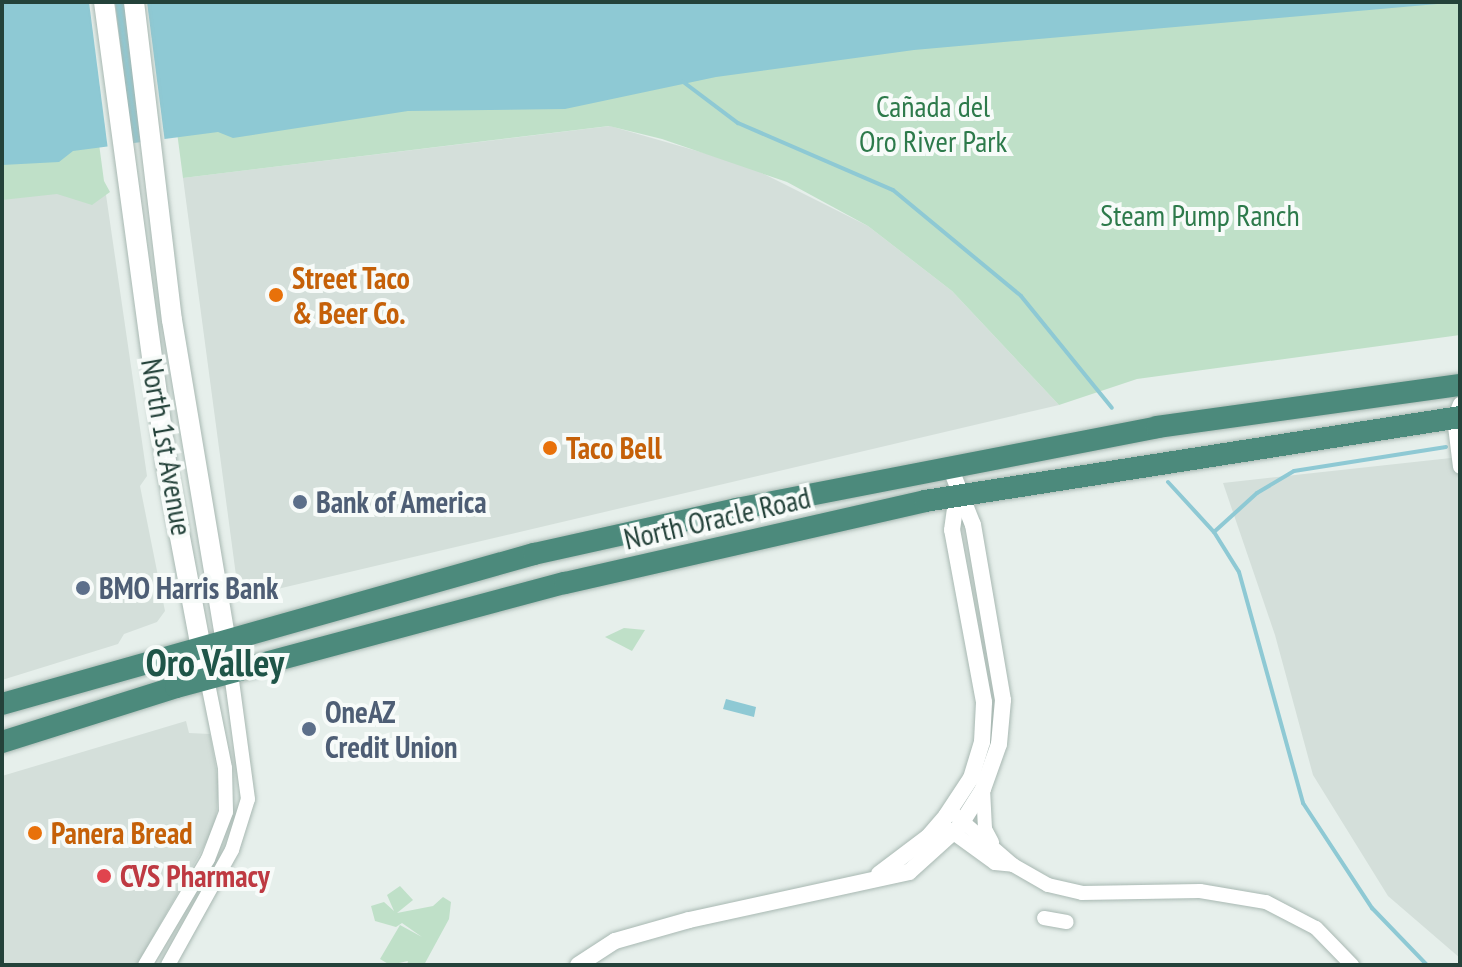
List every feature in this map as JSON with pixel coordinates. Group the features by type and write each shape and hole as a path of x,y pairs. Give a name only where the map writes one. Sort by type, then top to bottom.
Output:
{"highway":[{"name":"North Oracle Road","path":"2,704 225,637 534,554 950,467 1292,405 1460,385"},
{"name":"North Oracle Road","path":"2,742 207,679 565,583 957,496 1458,413"}],"main road":[{"name":"North 1st Avenue","path":"104,2 166,463 207,679"},
{"name":"North 1st Avenue","path":"134,2 190,445 231,674"}],"street":[{"path":"1458,413 1460,467"},
{"path":"950,467 957,496 973,525 1003,700 999,744 983,789 985,829 994,846"},
{"path":"952,822 975,766 984,702 952,530 957,496"},
{"name":"North 1st Avenue","path":"168,965 228,859 248,799 231,674"},
{"name":"North 1st Avenue","path":"145,965 208,859 228,798 207,679"},
{"path":"578,965 615,941 689,920 856,886 899,862 952,822 983,789"},
{"path":"228,798 248,799"},
{"path":"952,822 994,846 1013,865 1048,885 1082,893 1200,891 1266,902 1316,928 1352,965"},
{"path":"952,822 995,863 1013,865"},
{"path":"1044,918 1067,922"}],"shaded area":[{"path":"610,126 746,165 868,226 952,291 1059,405 239,598 183,178"},
{"path":"105,188 147,476 140,486 165,611 157,622 124,634 118,644 2,680 2,195"},
{"path":"1460,457 1460,958 1388,896 1313,775 1275,635 1223,483"},
{"path":"186,721 189,733 210,734 219,786 215,827 137,965 2,965 2,776"}],"green space":[{"path":"2,2 80,2 104,181 110,192 92,205 57,194 2,200"},
{"name":"Cañada del Oro River Park","path":"160,2 1460,2 1460,335 1137,379 1059,405 952,291 868,226 787,182 662,139 609,126 183,178"},
{"path":"624,628 645,630 632,651 605,637"},
{"path":"400,886 413,900 397,913 433,906 443,897 451,902 449,919 424,965 407,965 408,961 390,965 380,959 400,925 422,937 402,923 396,927 375,921 371,906 384,902 394,911 387,895"}],"water":[{"path":"2,2 1460,2 914,50 716,77 565,109 408,111 233,138 218,132 73,151 59,162 2,165"},
{"path":"726,699 756,707 754,717 723,709"}],"pier":[{"path":"89,2 115,2 133,147 108,150"},
{"path":"124,2 147,2 165,143 142,146"}],"waterway":[{"path":"682,81 738,123 893,190 1021,296 1112,408"},
{"path":"1214,532 1257,493 1294,471 1446,447"},
{"path":"1168,482 1214,532 1239,572 1303,803 1372,908 1427,965"}],"place":[{"name":"Street Taco & Beer Co.","path":"276,295"},
{"name":"Taco Bell","path":"550,448"},
{"name":"Bank of America","path":"300,502"},
{"name":"BMO Harris Bank","path":"83,588"},
{"name":"OneAZ Credit Union","path":"309,729"},
{"name":"Panera Bread","path":"35,833"},
{"name":"CVS Pharmacy","path":"104,876"}],"district":[{"name":"Oro Valley","path":"215,662"}],"park label":[{"name":"Steam Pump Ranch","path":"1200,215"}]}
